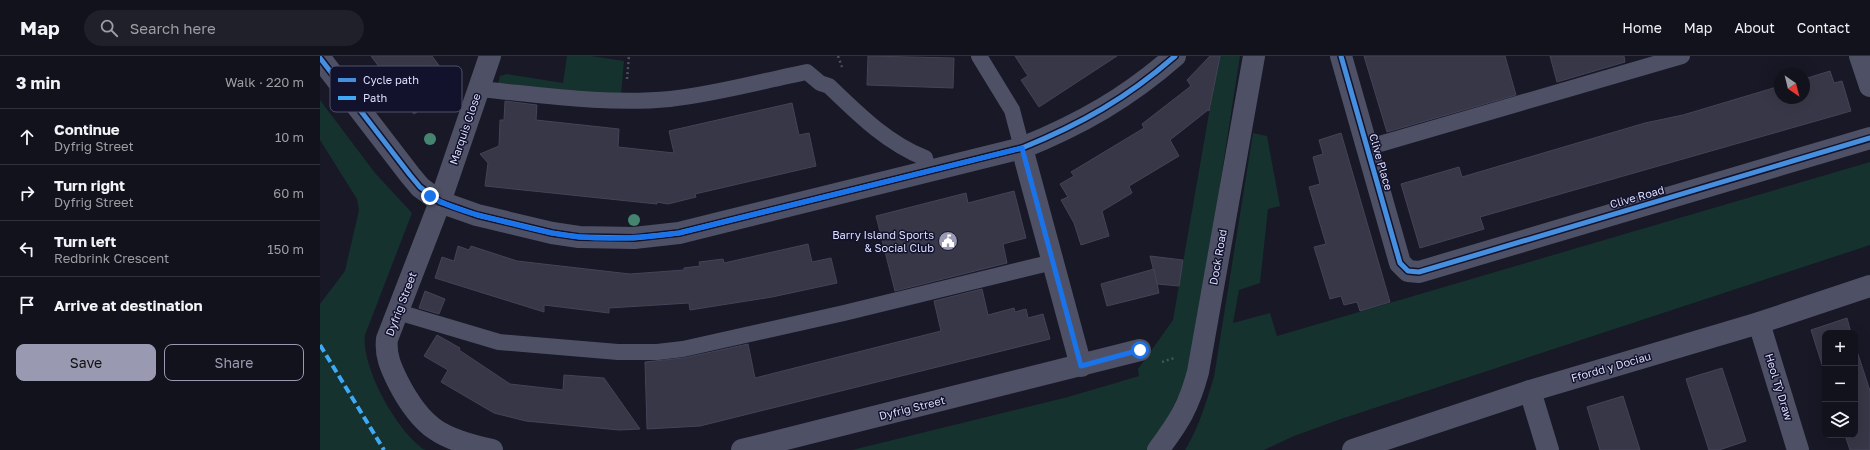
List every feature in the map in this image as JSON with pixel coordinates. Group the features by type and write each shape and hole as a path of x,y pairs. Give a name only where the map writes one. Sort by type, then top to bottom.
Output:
{"street":[{"name":"Marquis Close","path":"440,202 490,56"},
{"path":"362,112 420,187 440,202 477,215 552,233 579,237 634,238 679,233 1022,148 1068,129 1092,116 1128,93 1175,56"},
{"name":"Dock Road","path":"1158,450 1182,416 1191,397 1254,56"},
{"name":"Clive Place","path":"1341,56 1400,263 1408,271"},
{"path":"1860,56 1870,86"},
{"path":"320,58 330,71"},
{"name":"Clive Road","path":"1408,271 1419,272 1870,138"},
{"path":"1022,148 1081,366"},
{"name":"Dyfrig Street","path":"440,202 387,339 387,357 396,378 413,408 423,421 444,435 466,444 492,450"},
{"name":"Ffordd y Dociau","path":"1352,450 1530,391 1759,323 1870,286"},
{"name":"Heol Tŷ Draw","path":"1759,323 1798,450"},
{"name":"Dyfrig Street","path":"742,450 1140,350"},
{"path":"1530,391 1548,450"}],"lane":[{"path":"979,56 1012,110 1022,148"},
{"path":"1366,148 1682,56"},
{"path":"479,89 571,98 625,100 670,99 807,72 820,83 829,86 872,125 895,143 925,158 928,171"},
{"path":"398,312 499,342 618,352 657,352 683,349 836,315 1053,262"}],"path":[{"path":"1159,362 1201,349"}],"green space":[{"path":"567,56 591,56 624,61 621,95 498,84 500,76 507,74 563,83"},
{"path":"1219,56 1240,56 1194,352 1187,379 1152,450 852,450 1068,397 1139,376 1138,369 1173,320"},
{"path":"320,100 375,173 412,213 365,335 365,348 375,381 383,398 403,429 425,450 320,450 320,304 345,271 359,210 357,199 320,140"},
{"path":"1253,133 1267,136 1280,206 1268,209 1260,283 1239,290 1233,323 1270,313 1277,336 1870,162 1870,245 1341,419 1294,436 1264,450 1185,450 1198,423 1214,377"}],"building":[{"path":"371,56 432,56 439,66 378,66"},
{"path":"868,56 954,58 953,88 867,85"},
{"path":"1015,56 1117,56 1039,107 1021,80 1028,76"},
{"path":"1210,56 1220,56 1209,111 1208,110 1170,140 1179,156 1129,186 1132,193 1102,211 1109,236 1081,245 1074,223 1061,200 1068,197 1060,184 1074,176 1071,172 1144,128 1142,124 1191,86 1187,80"},
{"path":"1364,56 1505,56 1516,95 1387,132"},
{"path":"1550,56 1624,56 1625,62 1557,82"},
{"path":"1830,71 1834,83 1842,81 1851,111 1480,217 1484,229 1420,248 1401,184 1459,167 1462,177 1645,123 1683,115 1774,88 1774,104 1810,104 1810,77"},
{"path":"505,101 537,105 536,120 619,129 618,147 674,153 669,131 792,103 799,135 809,133 816,166 695,194 696,197 668,204 485,186 488,163 480,154 499,146 500,120 504,120"},
{"path":"1341,133 1390,302 1360,311 1357,302 1344,305 1341,296 1330,299 1314,247 1326,244 1309,187 1320,184 1313,157 1323,154 1319,140"},
{"name":"Barry Island Sports & Social Club","path":"1014,191 1026,238 1003,244 1007,263 895,291 876,216 966,193 968,203"},
{"path":"808,244 812,262 831,258 837,283 772,297 690,310 689,303 609,308 609,313 544,305 544,312 435,278 442,257 454,261 458,246 469,250 471,246 517,261 630,274 684,270 684,268 700,266 699,262 723,259 724,263"},
{"path":"1150,256 1183,260 1179,286 1157,284"},
{"path":"1154,269 1159,293 1107,306 1101,284"},
{"path":"982,289 988,315 1014,308 1015,312 1026,309 1028,318 1043,314 1050,339 700,426 647,429 645,362 684,358 748,344 755,378 941,331 934,301"},
{"path":"425,291 445,299 439,314 419,308"},
{"path":"1847,318 1850,330 1822,330 1822,365 1811,330"},
{"path":"437,335 460,348 459,350 510,384 563,390 564,375 604,378 640,429 619,430 526,421 494,413 441,382 448,370 424,356"},
{"path":"1858,354 1870,391 1870,450 1850,450 1846,438 1858,438"},
{"path":"1722,368 1746,441 1719,450 1709,450 1686,379"},
{"path":"1623,396 1640,450 1600,450 1587,407"}],"marked path":[{"path":"320,345 384,450"}],"cycle path":[{"path":"362,112 420,187 440,202 477,215 552,233 579,237 634,238 679,233 1022,148 1044,139 1103,109 1139,85 1175,56"},
{"path":"1341,56 1400,263 1408,271 1419,272 1870,138"},
{"path":"320,58 330,71"}],"place":[{"name":"Barry Island Sports & Social Club","path":"948,241"}],"route":[{"path":"430,196 440,202 477,215 552,233 579,237 634,238 679,233 1022,148 1081,366 1140,350"}]}
